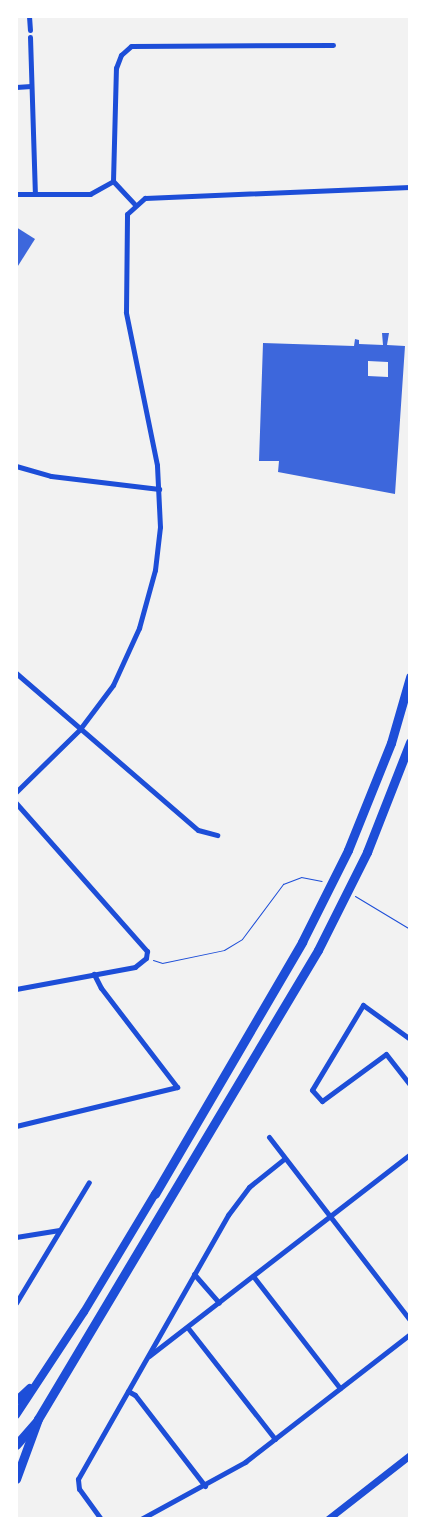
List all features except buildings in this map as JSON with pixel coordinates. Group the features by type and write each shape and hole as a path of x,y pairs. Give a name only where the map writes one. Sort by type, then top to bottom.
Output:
{"highway":[{"path":"155,1194 302,942 348,850 378,779 410,677"},
{"path":"16,1445 38,1419 318,950 367,852 410,742"},
{"path":"16,1479 38,1419"}],"main road":[{"path":"16,1415 155,1194"},
{"path":"16,1401 39,1380"},
{"path":"328,1519 410,1455"}],"street":[{"path":"29,16 30,30"},
{"path":"30,37 34,194"},
{"path":"135,204 113,181 116,68 121,55 131,46 333,45"},
{"path":"16,87 31,86"},
{"path":"16,194 90,194 113,181"},
{"path":"16,792 80,729 113,685 139,628 155,570 160,527 159,489 156,453 126,312 125,228 127,214 135,204 145,198 410,187"},
{"path":"16,466 51,476 159,489"},
{"path":"16,673 198,830 216,835"},
{"path":"16,803 147,951 146,958 135,967 16,989"},
{"path":"16,1126 177,1086 100,988 94,974"},
{"path":"410,1039 363,1005 312,1090 322,1102 386,1054 410,1086"},
{"path":"269,1137 284,1159 410,1320"},
{"path":"146,1358 188,1328 410,1154"},
{"path":"101,1519 78,1489 78,1479 239,1198 284,1159"},
{"path":"16,1303 89,1182"},
{"path":"16,1237 59,1230"},
{"path":"194,1274 219,1303"},
{"path":"253,1276 340,1388"},
{"path":"188,1328 275,1439"},
{"path":"141,1519 205,1486 275,1439 410,1334"},
{"path":"128,1391 135,1395 205,1486"}],"path":[{"path":"146,958 162,963 224,950 249,932 283,884 301,877 323,881"},
{"path":"356,897 410,929"}]}
